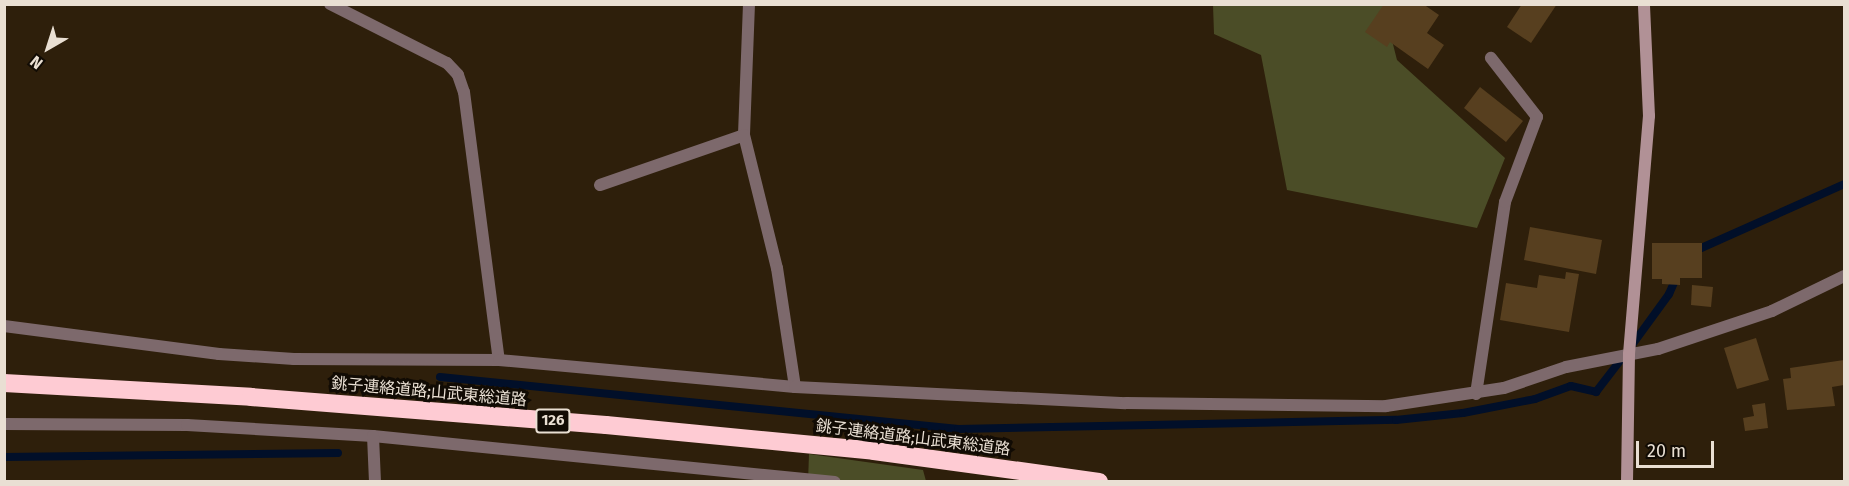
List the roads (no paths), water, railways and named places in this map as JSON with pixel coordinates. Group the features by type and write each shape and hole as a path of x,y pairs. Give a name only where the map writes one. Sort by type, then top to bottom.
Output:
{"highway":[{"name":"銚子連絡道路;山武東総道路","path":"4,384 250,397 606,425 874,450 1099,482"}],"street":[{"path":"330,4 447,63 458,75 464,92 499,360"},
{"path":"749,4 744,135 777,268 795,387"},
{"path":"1627,482 1629,354 1649,116 1644,4"},
{"path":"1476,394 1505,202 1537,117 1491,58"},
{"path":"600,184 744,135"},
{"path":"4,326 219,354 294,359 499,360 795,387 1253,407 1386,406 1476,394 1566,367 1658,349 1772,311 1845,276"},
{"path":"4,424 187,425 373,436 835,482"},
{"path":"373,436 375,482"}],"waterway":[{"path":"1695,255 1699,249 1844,184"},
{"path":"1632,345 1669,294 1676,278"},
{"path":"440,377 958,429 1396,420 1463,413 1535,399 1571,386 1596,392 1623,357"},
{"path":"4,457 338,453"}]}
